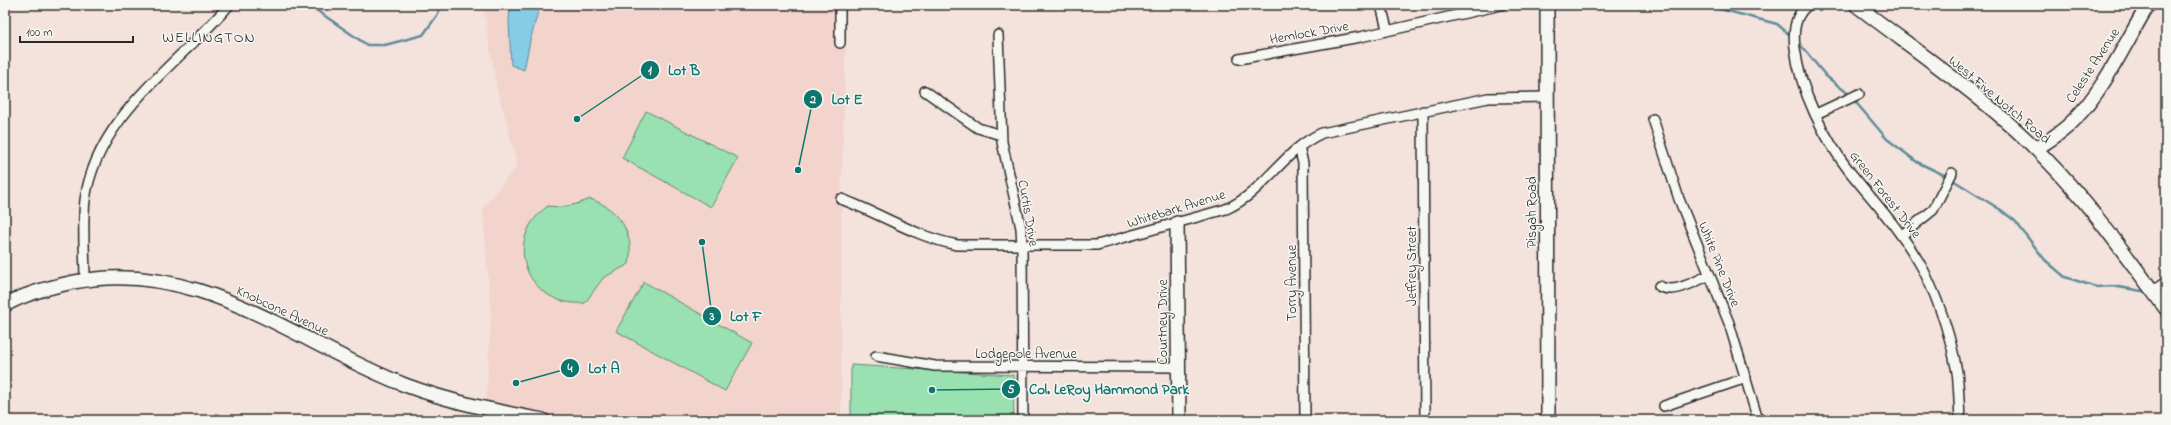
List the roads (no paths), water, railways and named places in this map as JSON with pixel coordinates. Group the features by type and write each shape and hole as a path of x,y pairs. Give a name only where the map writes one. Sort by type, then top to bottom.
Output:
{"street":[{"path":"85,280 85,200 99,153 114,128 130,107 229,5"},
{"path":"840,5 840,43"},
{"path":"1381,5 1387,29"},
{"name":"Hemlock Drive","path":"1239,59 1360,37 1387,29 1501,5"},
{"name":"Pisgah Road","path":"1547,5 1548,420"},
{"name":"West Five Notch Road","path":"1856,5 2007,122 2036,149 2085,202 2166,309"},
{"name":"Celeste Avenue","path":"2036,149 2065,129 2085,108 2102,84 2148,5"},
{"name":"Green Forest Drive","path":"1804,7 1794,30 1796,57 1805,86 1816,114 1850,171 1902,235 1924,272 1944,320 1957,372 1960,420"},
{"name":"Curtis Drive","path":"998,35 1001,135 1004,159 1021,228 1024,367 1023,420"},
{"path":"924,91 978,128 1001,135"},
{"path":"1816,114 1859,94"},
{"name":"Whitebark Avenue","path":"841,199 869,210 914,233 936,241 957,244 1022,246 1097,245 1177,223 1238,204 1260,187 1299,147 1322,133 1488,98 1547,97"},
{"name":"Jeffrey Street","path":"1423,111 1425,420"},
{"name":"White Pine Drive","path":"1653,119 1679,199 1729,323 1758,420"},
{"name":"Torry Avenue","path":"1299,147 1302,154 1304,171 1305,420"},
{"path":"1902,235 1933,210 1952,173"},
{"name":"Courtney Drive","path":"1177,223 1177,367 1179,420"},
{"path":"1659,286 1666,290 1675,289 1710,275"},
{"name":"Knobcone Avenue","path":"5,305 36,292 85,280 110,277 139,277 182,284 241,308 405,385 447,399 543,420"},
{"path":"2152,291 2166,282"},
{"name":"Lodgepole Avenue","path":"876,356 935,366 1177,367"},
{"path":"1664,406 1746,378"}],"water":[{"path":"510,5 540,5 524,70 511,65 509,22"}],"waterway":[{"path":"309,5 367,45 385,45 423,35 438,14 440,5"},
{"path":"1705,5 1777,24 1791,36"},
{"path":"1798,42 1826,76 1850,95"},
{"path":"1853,99 1887,139 1917,162 1948,177 2001,210 2015,221 2045,260 2065,277 2096,287 2112,286 2148,292"}],"place":[{"name":"Lot B","path":"577,119"},
{"name":"Lot E","path":"798,170"},
{"name":"Lot F","path":"702,242"},
{"name":"Lot A","path":"516,383"},
{"name":"Col. LeRoy Hammond Park","path":"932,390"}],"district":[{"name":"WELLINGTON","path":"209,37"}]}
